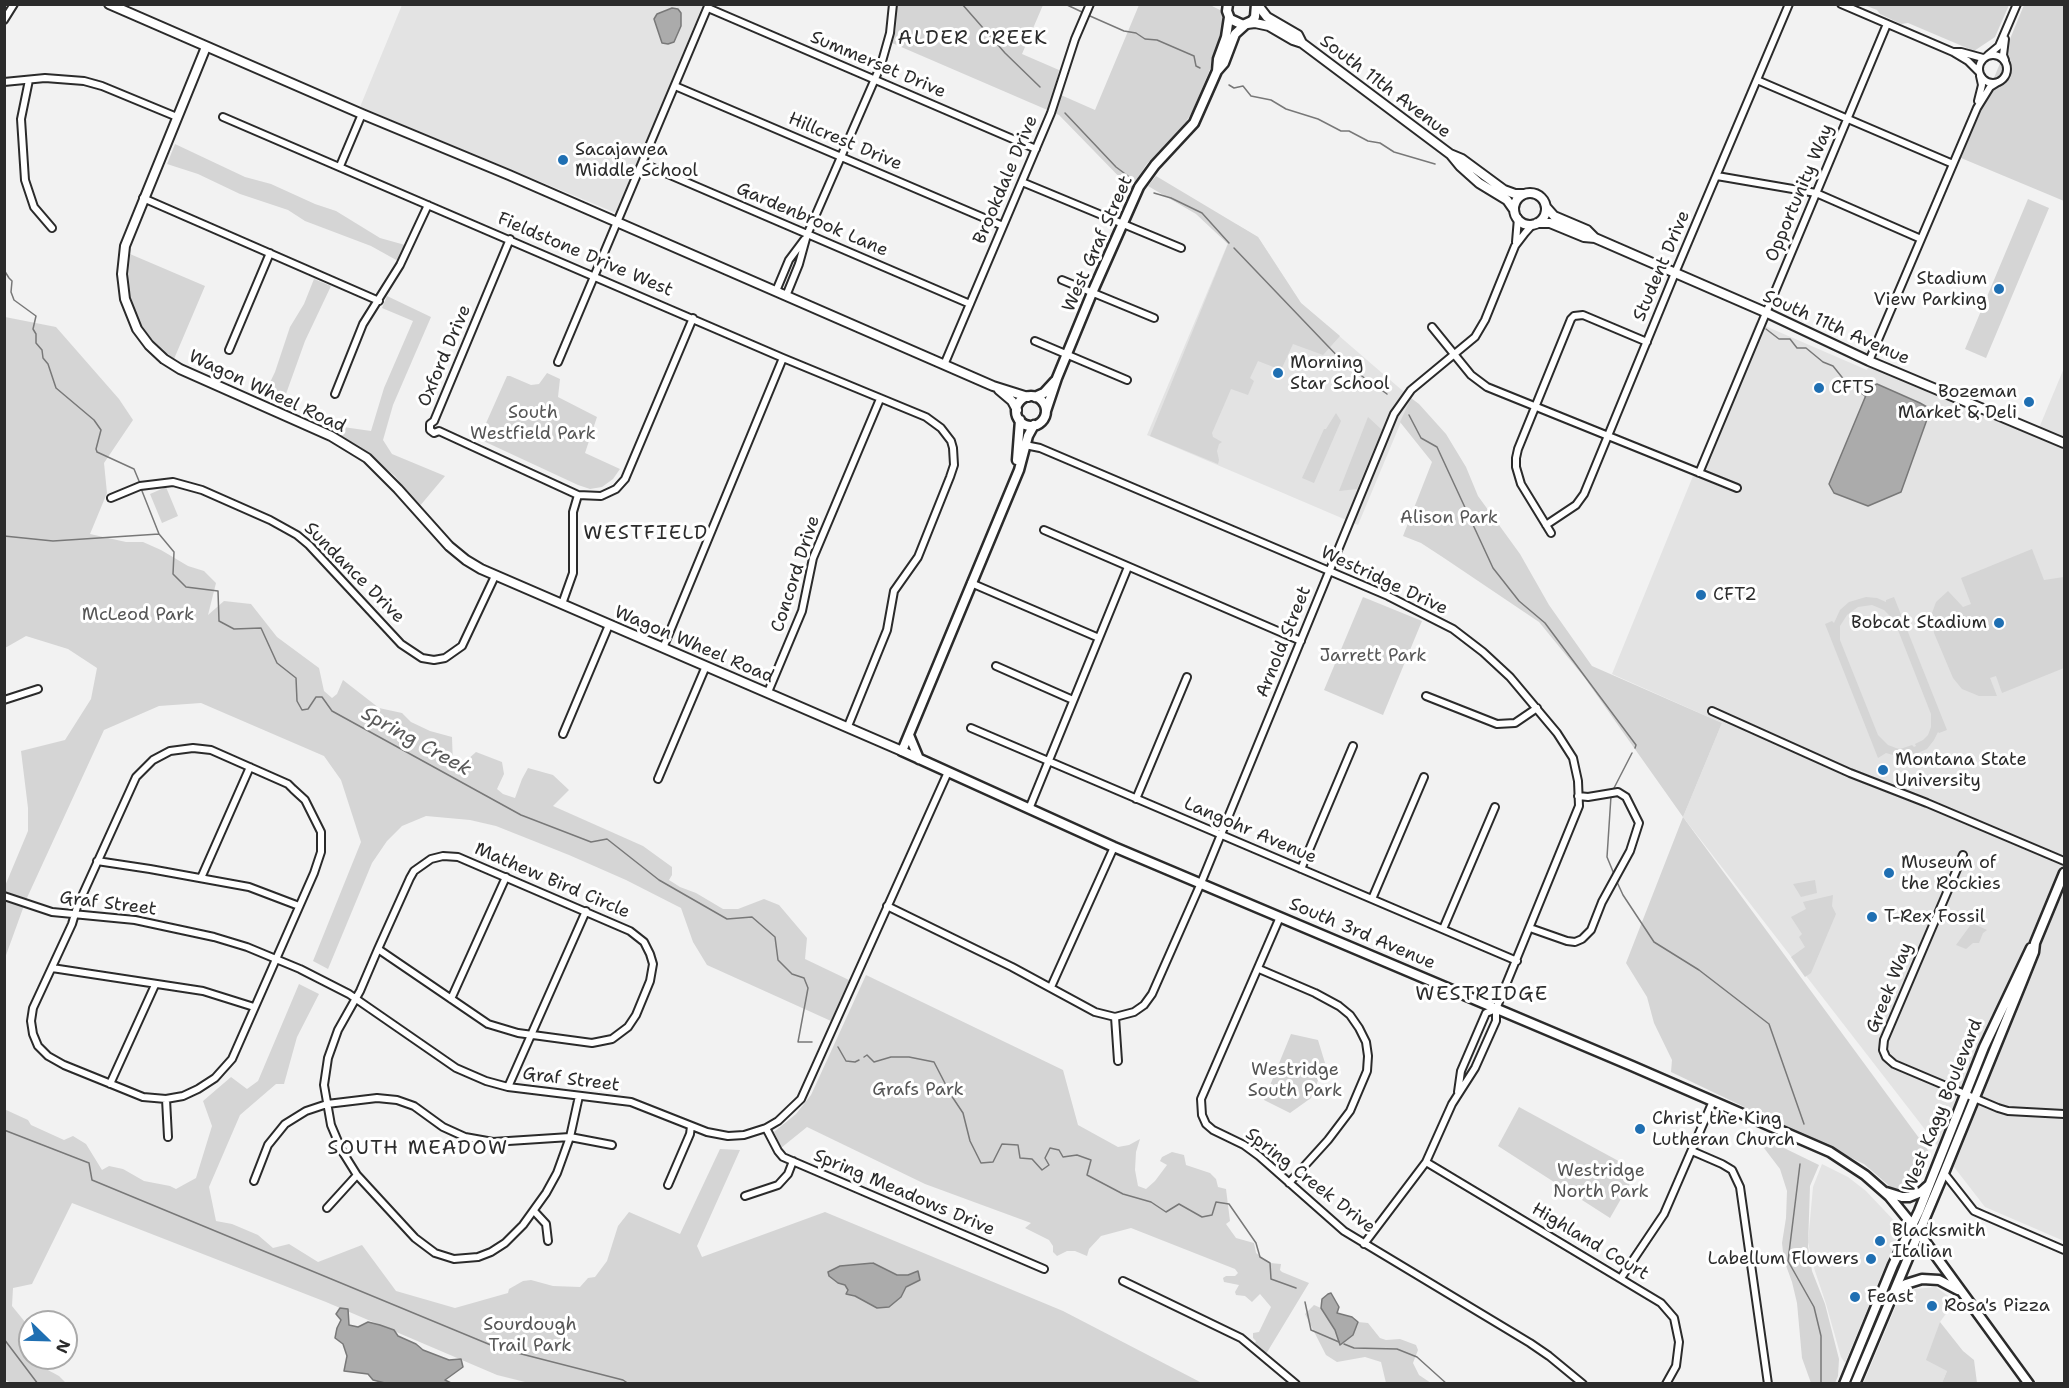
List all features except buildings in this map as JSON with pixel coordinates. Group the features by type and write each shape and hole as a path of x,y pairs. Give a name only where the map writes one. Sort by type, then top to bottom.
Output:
{"main road":[{"name":"West Graf Street","path":"1046,411 1057,378 1131,204 1147,175 1194,123 1217,70 1218,59 1226,37 1228,4"},
{"name":"West Graf Street","path":"1217,70 1224,63 1235,34 1255,17 1256,4"},
{"path":"1228,16 1238,24 1247,24"},
{"name":"West Graf Street","path":"1031,396 1044,393 1057,378"},
{"path":"1013,481 1019,445 1020,420 1017,410 1019,403 1031,396 1042,400 1046,411 1041,422 1034,425 1020,420"},
{"path":"902,751 1019,470 1029,432 1034,425"},
{"path":"909,735 919,759"},
{"name":"South 3rd Avenue","path":"902,751 1114,847 1830,1152 1853,1166 1885,1192 1919,1233 2029,1383"},
{"name":"West Kagy Boulevard","path":"1855,1383 1944,1173 2064,873"},
{"name":"West Kagy Boulevard","path":"1844,1383 1893,1265 1930,1185 1964,1094 2000,1009 2029,950 2035,943"},
{"path":"1885,1192 1909,1197 1930,1185"},
{"path":"1891,1295 1901,1286 1922,1278 1939,1280 1961,1292"}],"street":[{"path":"4,20 14,4"},
{"path":"109,4 993,386 1031,396"},
{"path":"786,296 799,264 807,235 875,80 890,33 893,4"},
{"name":"Brookdale Drive","path":"944,364 1051,113 1075,39 1090,4"},
{"path":"1220,4 1228,16"},
{"name":"South 11th Avenue","path":"1256,4 1267,17 1298,35 1302,43"},
{"name":"Student Drive","path":"1546,525 1581,501 1789,4"},
{"path":"1841,4 1953,52 1968,61 1987,82 1998,82"},
{"path":"1977,108 1982,85 1980,63 1999,46 2017,4"},
{"path":"558,362 709,6"},
{"name":"Summerset Drive","path":"709,6 1036,149"},
{"name":"South 11th Avenue","path":"1247,24 1269,26 1302,43 1450,154 1479,183 1507,200 1516,214"},
{"name":"Opportunity Way","path":"1699,473 1887,24"},
{"path":"1869,361 1977,108 1990,87 2004,78 2007,71 2003,45 2008,27"},
{"name":"Wagon Wheel Road","path":"206,47 125,246 122,274 125,299 136,329 149,345 164,359 180,369 331,436 367,458 449,546 466,560 495,576 902,751"},
{"path":"1953,52 1986,57 1999,55 2005,60"},
{"path":"4,82 45,78 102,86 177,117"},
{"path":"29,80 21,119 25,180 34,207 52,228"},
{"path":"1757,80 1953,164"},
{"name":"Hillcrest Drive","path":"675,86 1003,226"},
{"path":"340,166 362,114"},
{"name":"Fieldstone Drive West","path":"223,117 935,423 946,434 953,448 952,471 918,557 894,591 886,630 848,726"},
{"name":"South 11th Avenue","path":"1450,154 1462,159 1504,190 1524,194"},
{"name":"Gardenbrook Lane","path":"642,163 970,304"},
{"path":"1717,176 1816,193 1921,239"},
{"path":"1022,182 1181,248"},
{"path":"1531,193 1539,196 1546,207 1543,218 1535,223 1525,224 1516,214 1516,202 1524,194 1531,193"},
{"path":"143,198 379,301"},
{"path":"334,394 363,324 400,265 428,205"},
{"name":"South 11th Avenue","path":"1546,207 1554,216 1587,230 1595,238"},
{"name":"Arnold Street","path":"1515,246 1516,214"},
{"name":"South 11th Avenue","path":"1535,223 1550,223 1584,237 1595,238 1765,312 1869,361 2064,443"},
{"name":"Arnold Street","path":"1115,1017 1134,1012 1144,1005 1152,994 1201,883 1398,407 1411,390 1475,337 1515,246 1524,232 1535,223"},
{"path":"776,291 789,260 807,235"},
{"name":"Oxford Drive","path":"510,239 434,421 430,424 430,430 439,431 578,495"},
{"path":"229,350 270,254"},
{"path":"1062,280 1154,318"},
{"path":"1551,533 1521,484 1516,467 1518,449 1571,319 1574,316 1583,315 1647,342"},
{"path":"562,604 573,573 573,512 578,495 601,496 616,489 629,472 693,318"},
{"path":"1432,327 1479,383 1737,488"},
{"path":"1035,341 1127,380"},
{"path":"663,648 783,358"},
{"path":"993,386 1008,397 1017,410"},
{"name":"Concord Drive","path":"768,692 802,611 813,558 880,399"},
{"name":"Westridge Drive","path":"1025,445 1040,448 1329,571 1422,612 1453,629 1510,677 1557,733 1573,758 1578,781 1579,806 1575,820 1496,1008 1496,1021 1475,1068 1457,1096 1426,1162 1364,1244"},
{"name":"Sundance Drive","path":"111,498 140,486 173,482 202,490 270,520 297,535 309,545 401,644 422,658 434,660 445,658 462,646 495,576"},
{"path":"1044,530 1301,641"},
{"path":"1029,809 1128,567"},
{"path":"971,583 1099,638"},
{"path":"563,734 609,625"},
{"path":"658,779 706,666"},
{"path":"996,666 1074,700"},
{"path":"1136,799 1188,677"},
{"path":"4,700 38,689"},
{"path":"1426,696 1497,724 1515,723 1537,708"},
{"path":"1712,711 1850,773 2064,861"},
{"name":"Langohr Avenue","path":"971,728 1516,960"},
{"path":"1301,868 1353,746"},
{"path":"202,748 250,767 293,789 305,800 321,832 321,852 232,1059 215,1078 198,1089 183,1096 166,1099 143,1097 64,1065 48,1056 38,1046 33,1034 33,1008 136,777 153,760 170,751 202,748"},
{"path":"201,878 250,767"},
{"name":"Graf Street","path":"4,896 33,907 74,915 135,920 178,928 214,937 276,959 356,998 456,1068 486,1082 508,1087 641,1104 692,1126 728,1136 744,1135 766,1128 786,1115 801,1099 948,772"},
{"path":"1372,899 1424,777"},
{"path":"1530,928 1567,941 1575,942 1582,939 1592,930 1602,902 1630,851 1639,823 1626,797 1618,792 1588,797 1578,796"},
{"path":"1443,929 1495,807"},
{"path":"1051,987 1114,847"},
{"name":"Greek Way","path":"1963,855 1886,1035 1883,1050 1886,1057 1894,1064 1974,1099 2008,1111 2064,1114"},
{"name":"Mathew Bird Circle","path":"378,949 489,1024 508,1031 592,1043 612,1040 624,1032 636,1015 652,974 653,964 647,948 639,937 630,931 458,857 443,856 431,859 419,867 410,878 378,949 356,998 338,1029 328,1058 324,1085 331,1125 342,1151 357,1175 415,1238 435,1253 454,1259 471,1258 491,1252 506,1243 534,1211 557,1173 570,1137 579,1096"},
{"path":"97,861 249,887 299,906"},
{"path":"451,999 506,877"},
{"path":"887,906 1051,987 1095,1012 1115,1017 1118,1061"},
{"path":"508,1087 586,911"},
{"name":"Spring Creek Drive","path":"1280,917 1202,1099 1202,1115 1206,1124 1213,1130 1244,1145 1344,1231 1530,1343 1583,1383"},
{"path":"52,968 203,991 254,1007"},
{"path":"1259,969 1339,1006 1350,1015 1359,1028 1366,1042 1368,1056 1366,1071 1350,1111 1328,1140 1289,1183"},
{"path":"110,1084 155,985"},
{"name":"Westridge Drive","path":"1457,1096 1461,1071 1486,1013 1496,1008"},
{"path":"254,1181 268,1145 285,1124 306,1111 327,1104 377,1098 397,1100 414,1106 443,1127 465,1137 493,1142 570,1137 612,1145"},
{"path":"166,1099 168,1137"},
{"path":"1621,1278 1664,1214 1713,1101"},
{"path":"668,1185 692,1126"},
{"name":"Spring Meadows Drive","path":"766,1128 777,1151 783,1156 1044,1269"},
{"path":"1692,1151 1732,1170 1740,1187 1768,1383"},
{"path":"745,1196 778,1185 788,1174 793,1161"},
{"name":"Highland Court","path":"1426,1162 1661,1303 1674,1318 1679,1336 1676,1366 1666,1383"},
{"path":"1944,1173 1974,1211 2064,1250"},
{"path":"327,1208 357,1175"},
{"path":"534,1211 546,1224 548,1241"},
{"path":"1123,1281 1241,1338 1296,1383"}],"shaded area":[{"name":"Sacajawea Middle School","path":"402,5 703,5 616,213 360,107"},
{"path":"672,8 678,9 681,13 681,26 674,42 662,43 654,19 657,14"},
{"name":"Morning Star School","path":"1236,224 1258,237 1301,303 1411,398 1358,525 1147,435"},
{"name":"Montana State University","path":"1756,322 1867,370 1870,361 2064,444 2064,1241 1985,1207 1683,817 1722,723 1612,674"},
{"path":"2064,368 2064,439 2039,428"},
{"path":"1877,384 1920,403 1930,411 1901,492 1868,506 1834,493 1829,484 1869,388"},
{"path":"1822,1164 1848,1177 1866,1191 1901,1228 1845,1363 1841,1357 1808,1242 1813,1187"},
{"path":"873,1263 897,1275 908,1275 918,1271 920,1280 906,1287 901,1297 889,1307 877,1308 855,1296 846,1294 848,1290 845,1285 838,1283 829,1276 828,1272 840,1266"},
{"path":"1936,1287 1955,1301 1940,1322 1947,1371 1942,1383 1863,1384 1898,1301 1915,1289"},
{"path":"1331,1293 1339,1307 1337,1313 1352,1317 1358,1322 1353,1335 1340,1345 1335,1330 1321,1308 1322,1299"},
{"path":"340,1308 348,1309 349,1325 358,1327 368,1322 394,1330 398,1336 416,1344 423,1350 449,1360 461,1359 463,1367 445,1380 453,1384 385,1383 373,1380 368,1374 344,1371 347,1356 343,1344 335,1338 341,1320 336,1314"}],"green space":[{"path":"897,5 1043,5 1022,54 1059,70 1054,92 1095,110 1139,5 1210,5 1220,10 1225,25 1224,36 1193,110 1186,122 1146,165 1131,189 1059,115 892,43 896,29"},
{"path":"1864,5 2009,5 1995,37 1974,51 1908,23 1901,24"},
{"path":"2024,5 2064,5 2064,201 1961,158"},
{"path":"175,144 245,177 271,184 336,211 380,238 405,245 398,261 371,246 305,221 288,210 240,194 198,174 167,164"},
{"path":"1156,176 1258,237 1301,303 1340,336 1323,355 1293,344 1281,370 1258,361 1250,378 1254,381 1248,395 1231,389 1212,433 1213,437 1222,442 1217,451 1218,464 1150,436 1228,244 1196,214 1148,186"},
{"path":"2028,199 2049,208 1986,358 1965,349"},
{"path":"130,254 205,286 174,359 160,348 142,328 133,309 128,280"},
{"path":"314,279 331,286 305,341 282,405 263,397 275,372 290,327 304,304"},
{"path":"387,296 431,317 393,405 383,440 392,454 445,476 419,507 395,476 370,456 333,432 336,426 371,431 384,388 413,321 382,308"},
{"name":"McLeod Park","path":"5,317 56,327 119,399 133,420 104,463 107,493 90,534 126,542 143,542 188,566 204,571 216,583 208,615 224,601 251,604 277,637 319,668 324,691 332,698 337,694 343,680 379,708 402,713 411,722 430,731 452,737 453,766 458,768 476,752 502,762 504,774 497,789 503,794 515,798 528,768 553,775 569,790 553,806 643,846 672,867 669,880 680,887 696,893 723,909 738,909 764,899 779,905 807,938 805,959 849,980 831,1021 707,965 693,942 681,908 569,855 496,826 470,820 426,816 402,826 387,841 372,863 328,969 313,961 361,842 341,780 324,756 201,703 159,706 104,730 26,900 5,958 5,886 28,831 28,808 21,751 65,740 91,699 97,668 68,649 26,636 5,648"},
{"name":"South Westfield Park","path":"547,373 560,379 558,397 597,417 585,453 620,469 613,479 602,487 590,489 578,485 479,439 507,376 531,385 539,384"},
{"name":"Alison Park","path":"1411,398 1446,434 1466,467 1478,496 1520,554 1549,605 1592,666 1722,723 1683,817 1584,677 1539,622 1421,543 1403,536 1432,462 1400,422"},
{"path":"1336,413 1341,421 1314,483 1302,478 1324,429"},
{"path":"1368,417 1382,430 1357,489 1339,491"},
{"path":"166,487 178,516 162,523 150,494"},
{"name":"Bobcat Stadium","path":"2032,549 2044,580 2064,577 2064,668 2002,693 1996,676 1990,678 1997,696 1979,696 1962,689 1953,678 1934,633 1932,613 1936,602 1948,591 1963,607 1971,604 1961,578"},
{"name":"Jarrett Park","path":"1363,597 1422,621 1383,715 1324,690"},
{"path":"1866,597 1886,602 1894,597 1947,730 1938,732 1927,749 1911,756 1900,757 1886,753 1878,758 1825,624 1832,621 1834,623 1840,610 1849,602","holes":["1872,605 1884,610 1894,620 1931,714 1931,727 1928,735 1914,747 1912,745 1896,748 1888,745 1878,735 1840,640 1840,626 1847,615 1858,607"]},
{"path":"1683,817 1930,1153 1918,1184 1909,1193 1901,1194 1894,1190 1864,1164 1671,1072 1672,1060 1654,1023 1647,997 1626,963"},
{"path":"1815,880 1817,893 1801,897 1793,884"},
{"path":"1833,895 1832,906 1836,914 1811,973 1805,977 1791,957 1805,947 1799,937 1802,934 1791,917 1806,909 1803,902"},
{"path":"1972,923 1987,930 1983,933 1979,943 1973,943 1966,949 1956,945"},
{"name":"Grafs Park","path":"866,975 1063,1070 1078,1125 1118,1147 1129,1145 1140,1139 1136,1152 1135,1170 1138,1186 1146,1189 1155,1181 1167,1165 1160,1161 1162,1157 1172,1152 1184,1155 1186,1165 1210,1173 1216,1179 1218,1187 1226,1189 1230,1221 1226,1224 1236,1238 1254,1243 1256,1253 1270,1263 1281,1264 1282,1272 1309,1283 1266,1354 1255,1343 1253,1333 1259,1332 1271,1307 1260,1294 1252,1302 1245,1296 1236,1295 1235,1292 1239,1285 1224,1282 1223,1278 1235,1276 1238,1273 1235,1269 1131,1228 1101,1236 1089,1249 1087,1256 1075,1251 1067,1251 1057,1256 1049,1240 1025,1228 1031,1223 925,1184 807,1127 781,1148 774,1132 796,1114 811,1095"},
{"name":"Sourdough Trail Park","path":"299,984 319,994 297,1037 284,1084 276,1084 240,1115 209,1187 216,1221 232,1224 258,1235 273,1248 289,1244 318,1262 362,1245 396,1291 455,1308 508,1293 509,1289 523,1281 531,1280 553,1286 580,1287 588,1278 595,1277 607,1261 618,1226 629,1212 680,1234 720,1149 740,1150 697,1246 702,1257 825,1212 1063,1311 1202,1383 529,1383 497,1375 326,1302 72,1203 32,1284 13,1288 12,1306 18,1313 18,1370 48,1370 66,1383 11,1383 4,1379 4,1109 28,1120 31,1125 64,1140 73,1136 86,1144 102,1170 109,1166 123,1169 144,1181 176,1189 196,1178 212,1126 203,1101 231,1077 247,1089 258,1081"},
{"name":"Westridge South Park","path":"1291,1034 1318,1040 1325,1063 1311,1098 1290,1113 1264,1100"},
{"name":"Westridge North Park","path":"1519,1107 1637,1171 1610,1218 1498,1146"},
{"path":"1747,1130 1819,1165 1810,1186 1808,1246 1812,1271 1825,1304 1839,1359 1838,1376 1835,1383 1811,1383 1802,1358 1797,1303 1784,1260 1782,1243 1787,1191 1780,1169 1764,1148 1743,1137"},
{"path":"1314,1305 1321,1308 1335,1330 1357,1327 1358,1322 1368,1323 1380,1338 1400,1339 1416,1345 1418,1350 1413,1363 1419,1375 1431,1383 1386,1383 1381,1362 1365,1357 1337,1362 1326,1355 1305,1314"},
{"path":"1940,1322 1963,1351 1974,1360 1977,1383 1942,1383 1947,1371 1926,1360"}],"waterway":[{"path":"962,4 1005,53 1040,87"},
{"path":"1065,4 1082,12"},
{"path":"1090,16 1194,56 1196,66 1200,68"},
{"path":"1229,85 1234,88 1243,86 1251,96 1271,100 1286,109 1318,119 1341,131 1349,131 1368,141 1380,143 1394,152 1435,164"},
{"path":"1065,113 1116,167 1128,176"},
{"path":"1154,193 1171,198 1202,213 1229,243"},
{"path":"1234,248 1345,364 1387,394"},
{"path":"4,270 12,281 11,292 14,300 36,316 33,329 36,334 36,343 42,350 43,358 48,364 56,388 94,420 101,430 97,452 134,469 139,481"},
{"path":"1766,329 1779,339 1790,339 1797,348 1806,348 1823,362 1833,366 1845,381 1865,396"},
{"path":"1409,415 1421,438 1437,447 1493,568 1519,601 1545,623 1636,745 1635,748"},
{"path":"142,491 159,534"},
{"name":"Spring Creek","path":"4,536 53,541 159,534 174,552 173,574 186,587 218,591 219,621 234,629 261,628 277,663 296,678 297,701 302,710 308,709 316,697 322,697 332,711 521,815 591,842 607,839 659,880 727,919 752,917 775,937 778,960 792,974 804,978 808,988 798,1042 812,1042"},
{"path":"1613,790 1632,753"},
{"path":"1611,796 1607,857 1614,874"},
{"path":"1617,882 1654,942 1699,970 1769,1024 1804,1124"},
{"name":"Spring Creek","path":"838,1047 846,1061 859,1060"},
{"name":"Spring Creek","path":"864,1057 867,1055 874,1062 891,1057 909,1057 934,1062 963,1113 970,1141 981,1163 993,1162 1002,1144 1018,1145 1020,1158 1032,1159 1042,1170 1049,1165 1045,1158 1050,1148 1059,1150 1063,1157 1077,1155 1091,1160 1087,1175 1123,1194 1151,1202 1166,1212 1179,1204 1202,1217 1212,1215 1216,1202 1229,1204 1256,1243 1260,1257 1270,1263 1271,1279 1296,1288"},
{"path":"4,1130 89,1163 92,1180 498,1348 623,1380 629,1384"},
{"path":"1800,1164 1788,1261 1814,1307 1821,1336 1821,1384"},
{"name":"Spring Creek","path":"1305,1302 1311,1330 1339,1342"},
{"path":"4,1339 38,1384"},
{"name":"Spring Creek","path":"1344,1344 1354,1348 1397,1349 1417,1357 1447,1384"}],"place":[{"name":"Sacajawea Middle School","path":"563,160"},
{"name":"Stadium View Parking","path":"1999,289"},
{"name":"Morning Star School","path":"1278,373"},
{"name":"CFT5","path":"1819,388"},
{"name":"Bozeman Market & Deli","path":"2029,402"},
{"name":"CFT2","path":"1701,595"},
{"name":"Bobcat Stadium","path":"1999,623"},
{"name":"Montana State University","path":"1883,770"},
{"name":"Museum of the Rockies","path":"1889,873"},
{"name":"T-Rex Fossil","path":"1872,917"},
{"name":"Christ the King Lutheran Church","path":"1640,1129"},
{"name":"Blacksmith Italian","path":"1880,1241"},
{"name":"Labellum Flowers","path":"1871,1259"},
{"name":"Feast","path":"1855,1297"},
{"name":"Rosa's Pizza","path":"1932,1306"}],"district":[{"name":"ALDER CREEK","path":"973,39"},
{"name":"WESTFIELD","path":"646,534"},
{"name":"WESTRIDGE","path":"1482,995"},
{"name":"SOUTH MEADOW","path":"418,1149"}]}
